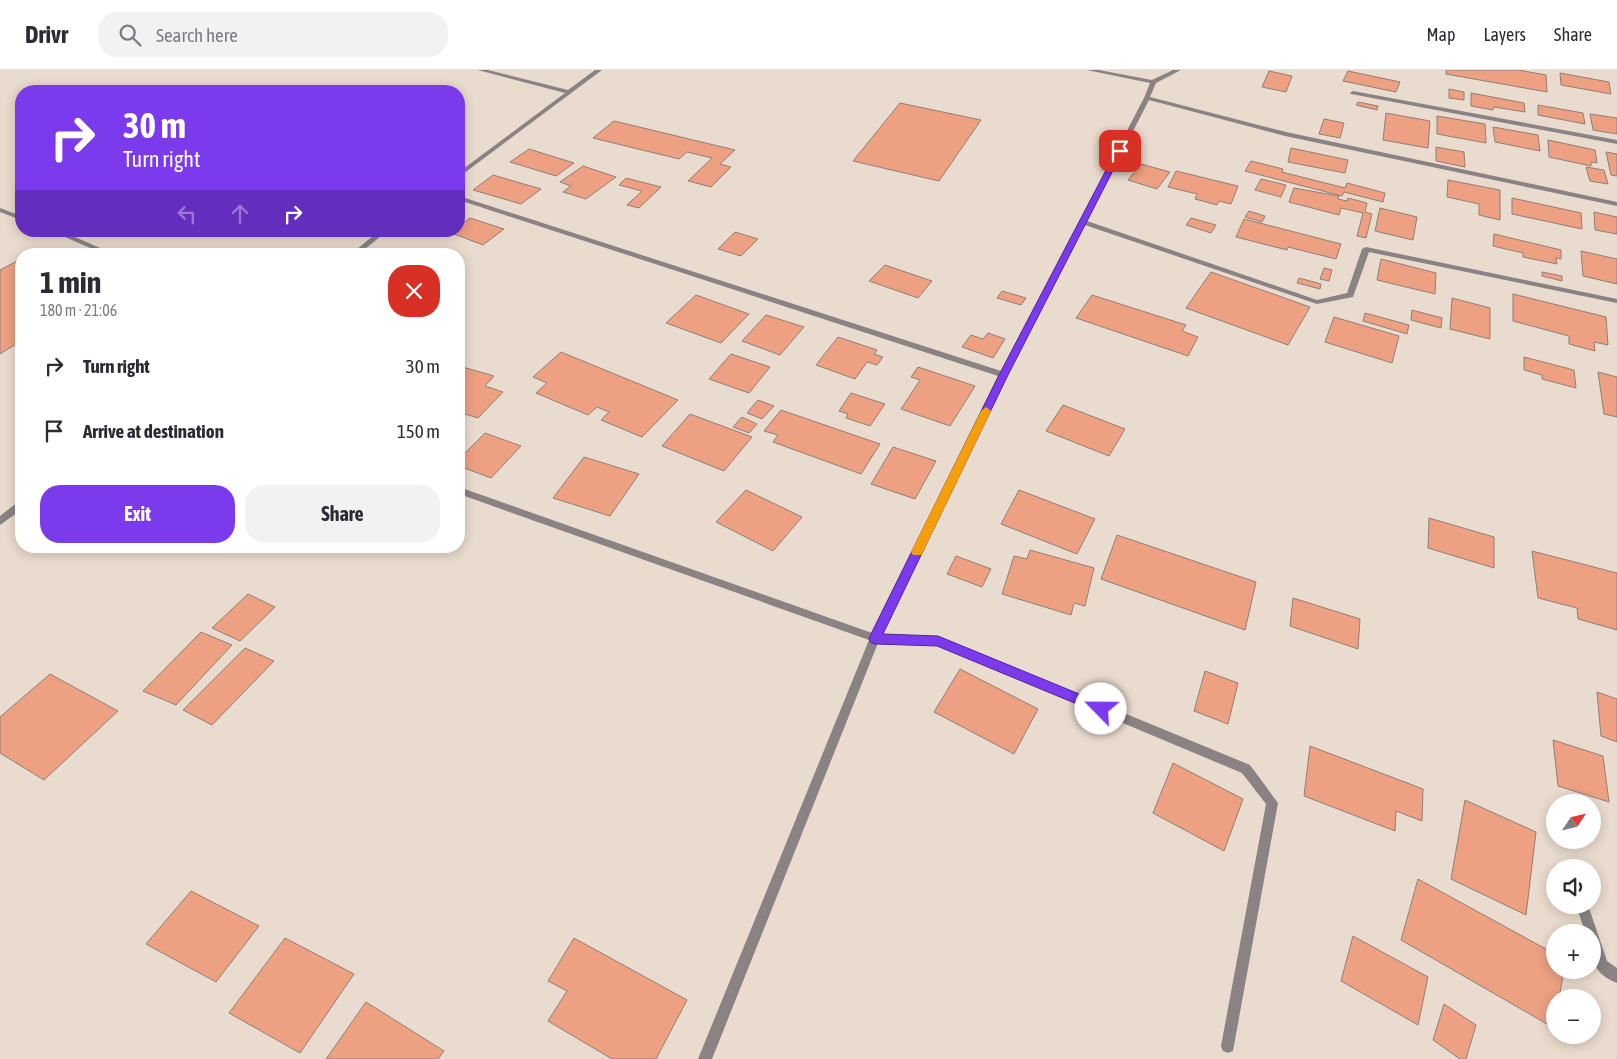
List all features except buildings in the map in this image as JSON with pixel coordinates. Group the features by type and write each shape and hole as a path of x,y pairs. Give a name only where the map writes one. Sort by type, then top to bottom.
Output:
{"street":[{"path":"481,70 568,92"},
{"path":"465,170 598,70"},
{"path":"1090,70 1152,82 1178,70"},
{"path":"705,1059 875,638 1003,375 1147,98 1152,82"},
{"path":"1353,93 1617,142"},
{"path":"1147,98 1285,134 1617,204"},
{"path":"465,200 1003,375"},
{"path":"0,210 15,216"},
{"path":"1083,222 1317,302 1350,295 1366,249 1617,301"},
{"path":"69,237 96,248"},
{"path":"362,248 376,237"},
{"path":"465,492 875,638 938,641 1246,769 1272,802 1228,1046"},
{"path":"0,521 15,510"},
{"path":"1601,963 1602,966 1617,976"}],"slow traffic":[{"path":"917,552 986,411"}],"route":[{"path":"1101,709 938,641 875,638 1003,375 1120,151"}]}
